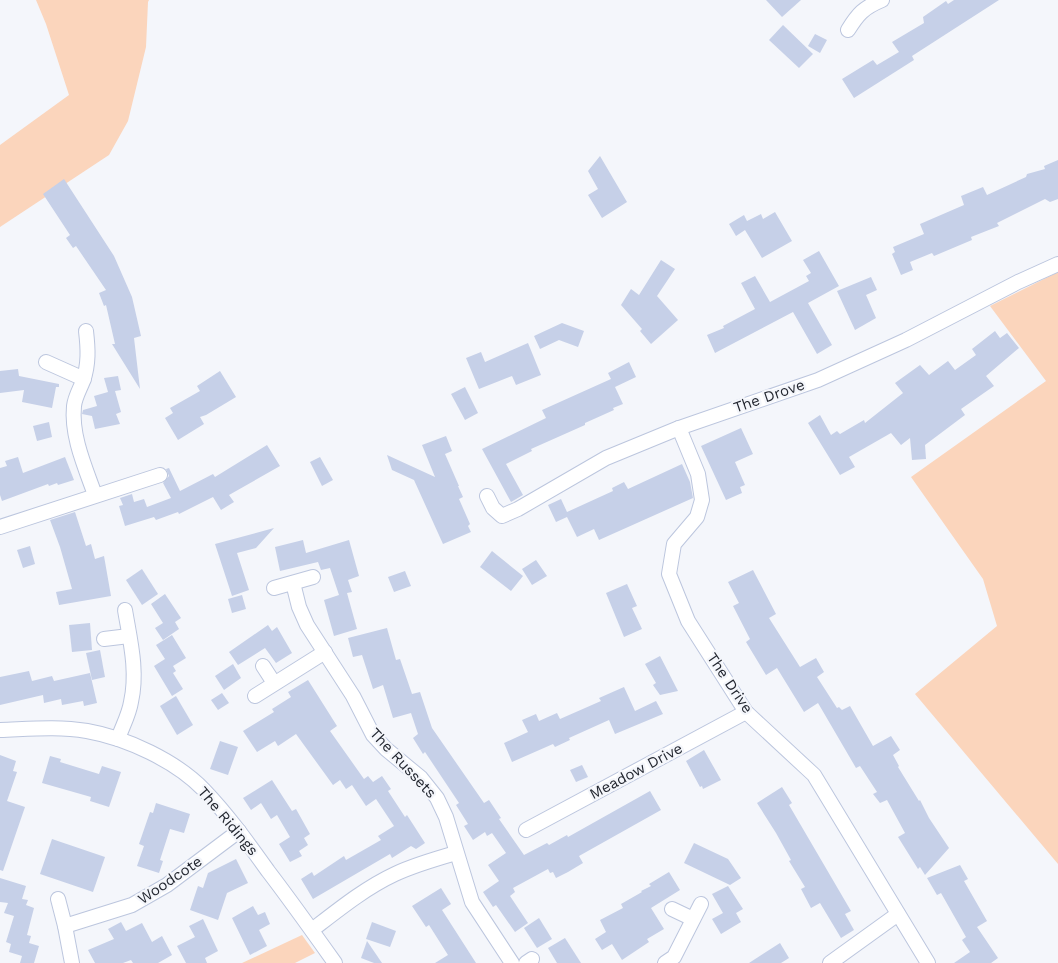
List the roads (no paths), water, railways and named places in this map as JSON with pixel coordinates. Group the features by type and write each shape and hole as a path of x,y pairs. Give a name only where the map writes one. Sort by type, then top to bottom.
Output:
{"street":[{"path":"848,30 859,13 873,2"},
{"name":"The Drove","path":"487,496 493,508 502,516 518,509 606,458 679,428 818,380 906,340 1018,282 1058,264"},
{"path":"86,331 88,361 84,379 74,402 73,418 94,495"},
{"path":"46,362 84,379"},
{"name":"The Drive","path":"679,428 698,474 702,500 697,517 674,544 669,574 688,621 746,712 814,775 928,963"},
{"path":"0,527 160,475"},
{"path":"274,588 313,577"},
{"name":"The Russets","path":"293,583 299,607 307,625 353,696 373,735 386,749 421,778 437,798 446,818 472,902 512,963"},
{"path":"118,739 131,703 134,685 134,662 125,610"},
{"path":"104,639 129,636"},
{"path":"254,696 325,652"},
{"path":"263,666 274,683"},
{"name":"Meadow Drive","path":"526,830 746,712"},
{"name":"The Ridings","path":"0,730 63,728 87,731 118,739 150,753 178,769 203,789 239,831 335,963"},
{"name":"Woodcote","path":"65,926 132,905 167,885 239,831"},
{"path":"312,930 347,904 392,875 413,866 456,853"},
{"path":"58,899 72,963"},
{"path":"665,963 674,957 701,904"},
{"path":"672,909 693,919"},
{"path":"830,963 898,914"}]}
